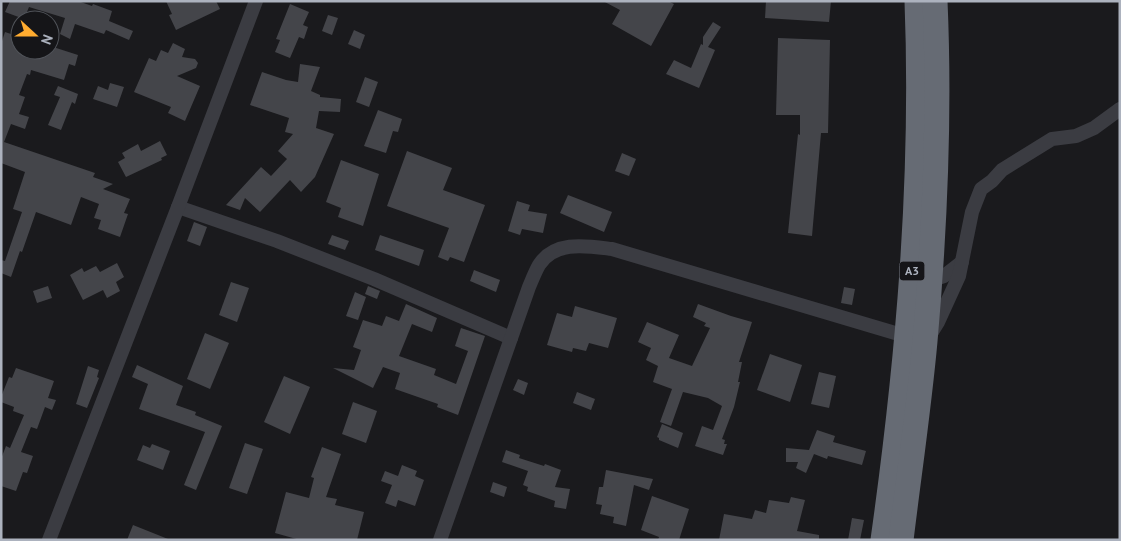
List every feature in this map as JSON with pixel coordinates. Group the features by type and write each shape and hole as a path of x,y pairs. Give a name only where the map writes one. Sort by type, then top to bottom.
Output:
{"highway":[{"name":"A3","path":"901,540 901,472 916,339 917,1"},
{"name":"A3","path":"916,339 930,281 936,172 935,1"},
{"name":"A3","path":"883,540 901,472"}],"street":[{"path":"49,540 256,1"},
{"path":"440,540 529,287 539,264 554,250 581,246 612,250 916,339 934,330 959,276 972,212 981,189 1002,170 1052,139 1076,136 1094,128 1120,110"},
{"path":"178,207 277,241 511,338"},
{"path":"930,281 944,276 962,262"}],"building":[{"path":"10,1 78,1 112,11 109,21 133,31 129,40 106,30 104,34 75,24 70,39 60,34 65,18 60,16 60,10 39,10 29,7 28,10 10,10 10,14 5,12"},
{"path":"166,1 216,1 220,9 176,30 169,15 172,14"},
{"path":"603,1 668,1 674,4 651,46 612,24 620,10"},
{"path":"766,1 831,1 829,22 765,18"},
{"path":"290,4 309,12 303,25 308,27 304,39 299,37 290,58 275,52 280,40 276,39"},
{"path":"328,15 338,18 332,35 322,31"},
{"path":"713,22 721,27 708,47 715,50 699,88 666,74 674,60 691,68 701,44 703,45 703,37"},
{"path":"354,30 365,35 360,49 348,44"},
{"path":"5,32 10,34 10,60 60,60 60,49 78,55 75,66 69,64 64,80 31,70 30,75 27,74 19,95 25,97 19,114 29,117 25,129 11,124 4,142 95,173 93,177 113,184 103,189 130,199 124,213 128,214 120,237 98,229 101,220 94,218 99,204 81,197 71,225 36,212 11,277 1,273 1,260 5,261 22,212 13,209 25,172 1,163 1,44"},
{"path":"778,38 830,40 828,133 821,133 812,236 788,233 798,134 800,135 800,115 776,115"},
{"path":"173,43 185,49 182,57 195,59 198,63 196,68 177,76 200,86 185,121 168,113 171,107 134,92 149,58 156,61 161,50 168,53"},
{"path":"300,64 320,67 311,91 320,95 320,97 341,99 340,112 319,111 316,128 334,134 315,177 301,192 290,180 260,212 245,198 240,210 226,205 261,167 271,176 287,159 278,151 293,134 285,132 289,118 250,105 262,72 298,82"},
{"path":"365,77 378,82 369,107 356,102"},
{"path":"110,83 124,87 117,107 93,99 98,86 108,90"},
{"path":"58,86 78,94 75,104 72,102 61,130 48,125 60,97 54,95"},
{"path":"378,110 402,119 398,132 393,131 386,153 364,146"},
{"path":"160,141 167,155 161,158 162,160 126,177 118,162 125,158 122,153 138,144 141,151"},
{"path":"407,151 452,168 443,190 485,205 464,262 450,257 448,261 438,257 449,228 387,206"},
{"path":"622,153 636,159 629,176 615,171"},
{"path":"341,160 379,174 363,226 338,217 341,208 326,202"},
{"path":"568,195 612,212 604,232 560,213"},
{"path":"517,201 530,205 528,211 547,214 543,233 522,229 520,235 508,231"},
{"path":"194,222 207,227 200,246 187,241"},
{"path":"332,235 349,241 345,250 328,244"},
{"path":"380,235 424,250 419,266 375,250"},
{"path":"117,263 124,277 116,282 120,291 107,298 103,290 83,300 70,275 82,268 84,272 96,266 100,272"},
{"path":"474,270 500,280 496,292 470,281"},
{"path":"231,282 249,288 237,322 219,315"},
{"path":"48,286 52,298 37,303 33,291"},
{"path":"368,286 380,291 377,299 365,294"},
{"path":"844,287 855,289 852,305 841,303"},
{"path":"355,292 366,297 358,320 346,316"},
{"path":"406,304 437,318 432,332 412,324 399,356 436,369 434,375 456,384 468,351 455,346 461,328 485,336 458,415 437,407 438,404 395,389 400,373 383,367 373,388 333,368 354,370 361,350 353,347 363,320 382,326 386,316 399,321"},
{"path":"698,304 752,322 739,362 742,362 738,382 740,382 734,407 722,439 725,440 724,444 727,444 723,455 695,446 702,426 713,430 722,406 708,398 683,392 671,426 660,422 672,389 653,382 658,366 646,360 651,348 638,342 647,322 679,335 669,358 692,366 710,328 704,326 706,323 693,317"},
{"path":"575,306 617,318 608,348 589,343 586,351 573,348 572,352 547,345 557,313 572,317"},
{"path":"205,333 229,343 210,389 187,379"},
{"path":"770,354 802,365 790,402 757,390"},
{"path":"137,365 183,386 176,405 196,412 195,415 222,426 196,490 184,485 205,432 139,409 148,384 132,377"},
{"path":"88,366 99,370 97,377 99,378 87,408 76,404"},
{"path":"16,368 54,381 48,398 56,400 52,410 45,407 37,429 31,427 21,452 33,456 27,473 23,472 16,491 1,486 1,459 6,446 10,448 24,415 13,411 14,407 1,402 1,397 9,377 12,378"},
{"path":"819,372 836,376 829,408 811,404"},
{"path":"284,376 310,387 290,434 264,422"},
{"path":"518,379 528,383 524,395 513,390"},
{"path":"577,392 595,399 591,410 573,403"},
{"path":"353,402 377,411 366,443 342,434"},
{"path":"662,424 683,433 678,448 659,440 657,437"},
{"path":"817,430 835,436 833,442 866,451 862,465 828,456 827,459 814,454 806,473 796,468 798,462 786,462 786,448 809,450"},
{"path":"245,443 263,449 247,494 229,488"},
{"path":"152,444 170,451 163,470 137,460 143,445 150,448"},
{"path":"322,447 341,454 326,497 337,499 335,505 364,512 357,540 300,540 275,533 286,492 309,498 314,478 311,477"},
{"path":"506,450 520,455 519,458 561,470 555,487 570,489 566,509 554,507 555,501 527,491 528,487 523,485 528,471 502,462"},
{"path":"402,465 417,471 415,476 424,480 415,506 398,500 396,507 385,503 392,485 381,481 385,471 398,476"},
{"path":"606,470 653,479 649,490 634,485 626,526 613,523 614,517 600,514 602,505 596,504 599,487 603,487"},
{"path":"493,482 507,487 504,497 490,492"},
{"path":"652,496 689,509 679,540 658,540 659,537 641,530"},
{"path":"791,497 805,500 797,531 819,535 819,540 719,540 724,514 752,519 755,510 766,513 769,500 789,503"},
{"path":"852,518 864,520 860,540 848,540"},
{"path":"133,525 168,539 127,540"}]}
